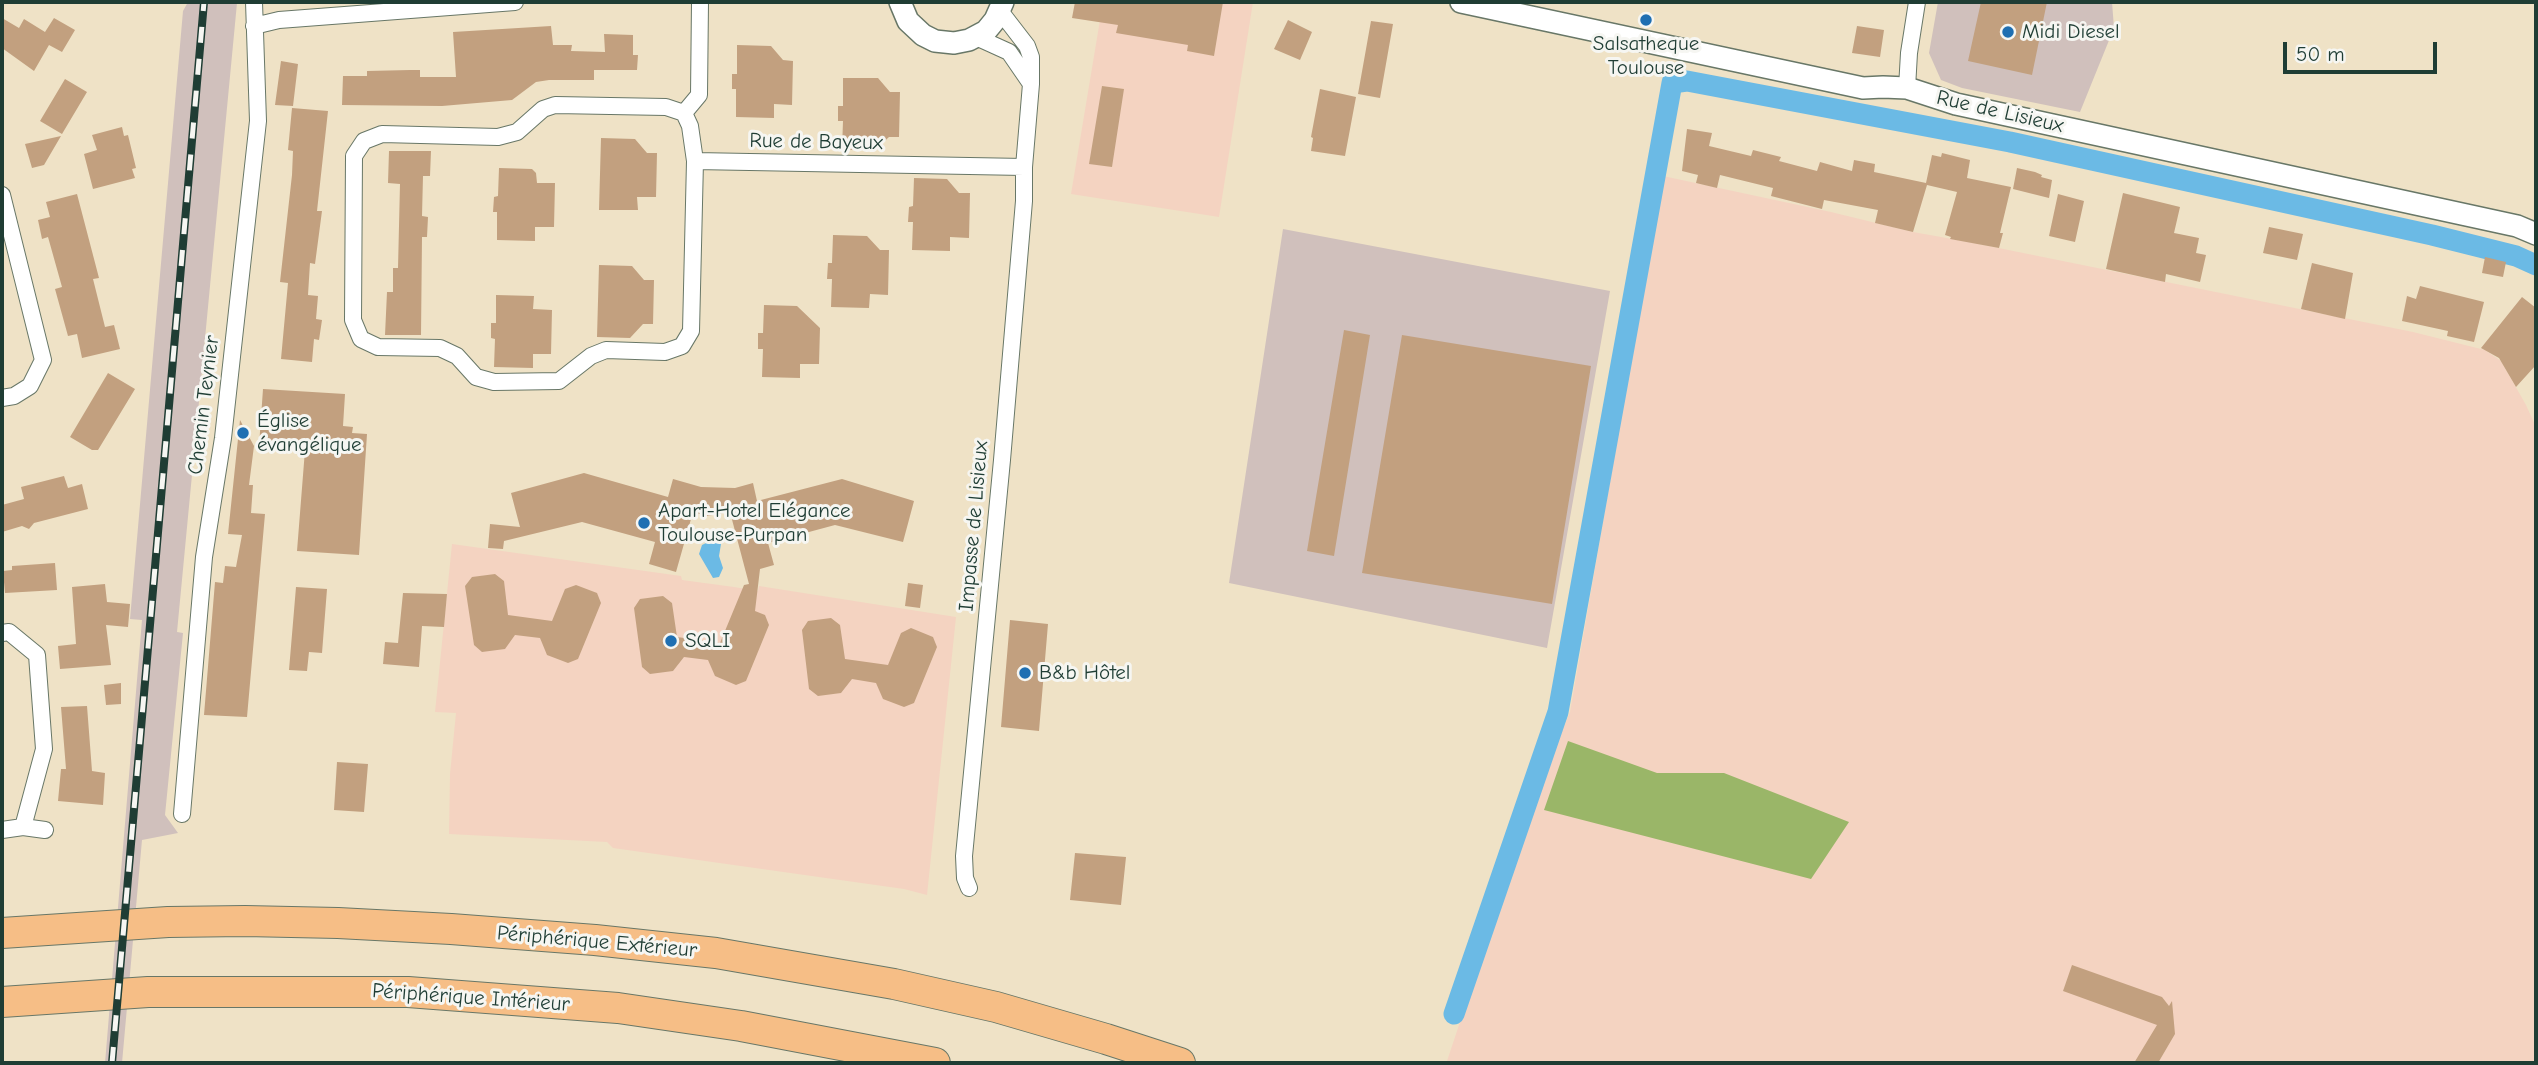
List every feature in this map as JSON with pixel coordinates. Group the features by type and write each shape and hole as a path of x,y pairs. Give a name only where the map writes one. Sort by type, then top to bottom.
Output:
{"highway":[{"name":"Périphérique Extérieur","path":"2,933 168,922 272,922 451,929 608,941 716,953 894,984 996,1007 1180,1063"},
{"name":"Périphérique Intérieur","path":"2,1002 148,992 408,992 618,1008 741,1026 935,1063"}],"street":[{"path":"254,12 279,20 515,2"},
{"path":"684,113 699,95 700,2"},
{"name":"Rue de Lisieux","path":"1461,2 1863,89 1907,88 1956,104 2517,226 2536,234"},
{"path":"1907,88 1917,2"},
{"path":"896,5 915,28 935,41 954,43 976,37 991,25 1002,6 1031,57 1024,167"},
{"name":"Chemin Teynier","path":"183,814 204,557 223,438 257,121 254,12"},
{"path":"976,37 1009,52 1031,84"},
{"path":"555,105 666,107 684,113 690,127 695,161 691,331 682,346 665,352 606,350 591,356 559,381 494,382 476,377 457,356 440,348 378,347 361,339 353,320 355,156 364,141 382,134 498,137 517,132 543,109 555,105"},
{"name":"Rue de Bayeux","path":"695,161 1024,167"},
{"name":"Impasse de Lisieux","path":"969,888 965,878 964,856 1004,433 1024,201 1024,167"},
{"path":"2,195 43,360 30,386 14,396 2,398"},
{"path":"2,633 9,632 37,655 44,749 23,827"},
{"path":"2,830 23,827 45,830"}],"shaded area":[{"path":"188,2 237,3 177,632 183,633 165,815 178,833 142,840 122,1063 105,1063 142,620 130,619 183,11"},
{"path":"1103,2 1253,2 1219,217 1071,194"},
{"path":"1938,2 2112,2 2114,28 2080,112 1962,88 1941,80 1929,53"},
{"path":"1663,176 1913,232 2413,332 2485,350 2501,361 2536,427 2536,1063 1447,1061 1536,794 1570,712"},
{"path":"1283,229 1610,291 1547,648 1229,583"},
{"path":"452,544 681,576 682,580 758,591 759,586 956,617 927,895 904,889 613,848 607,842 449,834 450,774 456,713 435,712"}],"green space":[{"path":"1568,741 1657,773 1724,773 1849,822 1811,879 1544,810"}],"water":[{"path":"714,539 721,544 719,556 723,568 719,577 713,578 699,554 702,545"}],"building":[{"path":"1075,2 1223,2 1214,56 1187,51 1188,45 1116,33 1118,25 1072,18"},
{"name":"Midi Diesel","path":"1981,2 2047,2 2032,75 1968,61"},
{"path":"2,18 19,28 24,19 45,32 54,18 75,30 62,52 49,45 34,71 2,48"},
{"path":"1288,20 1312,32 1300,60 1274,49"},
{"path":"1371,21 1393,24 1380,98 1358,94"},
{"path":"551,26 553,45 572,45 571,51 605,52 604,34 633,35 633,55 638,55 637,70 594,70 594,80 536,82 512,100 442,106 342,105 343,76 367,76 367,71 420,70 420,77 456,77 453,32"},
{"path":"1857,26 1884,30 1880,57 1852,53"},
{"path":"737,45 771,46 783,60 793,61 792,105 774,104 774,118 736,117 736,89 732,89 732,74 737,74"},
{"path":"281,61 298,64 293,106 275,105"},
{"path":"843,78 878,78 890,92 900,92 899,137 889,137 875,150 842,150 843,121 838,121 838,106 843,106"},
{"path":"65,79 87,92 62,134 40,121"},
{"path":"1102,86 1124,89 1112,167 1089,164"},
{"path":"1320,89 1356,97 1345,156 1311,151"},
{"path":"292,108 328,111 317,211 322,211 315,264 310,263 308,295 318,296 316,319 322,320 319,340 314,339 312,362 281,359 288,283 280,282 292,175 293,151 288,150"},
{"path":"122,127 124,136 128,135 136,168 132,169 135,178 93,189 84,154 97,150 92,135"},
{"path":"1687,129 1712,133 1709,146 1751,156 1753,150 1781,157 1779,161 1817,171 1820,162 1852,171 1854,160 1875,164 1874,172 1926,183 1932,155 1941,157 1942,153 1970,160 1967,178 2011,187 1999,248 1950,239 1951,237 1945,235 1957,192 1927,185 1913,232 1875,223 1878,210 1824,200 1822,209 1771,196 1773,188 1720,175 1717,188 1696,183 1698,175 1682,171"},
{"path":"61,136 44,165 32,168 25,144"},
{"path":"601,138 635,139 647,153 657,153 656,197 637,197 638,210 599,210"},
{"path":"389,151 431,151 430,176 423,176 422,216 428,217 427,237 422,237 421,335 385,335 387,292 393,292 393,268 398,268 400,184 388,183"},
{"path":"499,168 532,169 536,173 537,183 555,183 554,227 535,227 535,241 497,240 497,212 493,212 494,197 498,196"},
{"path":"2017,168 2052,180 2049,198 2013,189"},
{"path":"914,178 947,179 959,193 970,193 969,238 950,237 950,251 912,250 913,222 908,222 909,207 913,206"},
{"path":"2123,193 2180,207 2174,233 2199,238 2196,253 2206,255 2200,282 2166,274 2165,282 2106,269"},
{"path":"77,194 99,278 93,279 105,327 114,325 120,349 82,358 77,334 68,336 55,289 62,287 48,237 42,239 38,220 50,217 46,202"},
{"path":"2058,194 2084,201 2075,242 2049,236"},
{"path":"2269,227 2303,234 2297,260 2263,253"},
{"path":"833,235 867,236 880,250 889,250 888,295 870,294 869,308 831,307 832,279 827,279 828,263 832,263"},
{"path":"2485,257 2506,262 2503,277 2482,273"},
{"path":"2312,263 2353,273 2345,319 2301,309"},
{"path":"599,265 632,266 644,280 654,280 653,324 643,324 630,338 597,337"},
{"path":"2420,286 2484,302 2474,342 2447,336 2448,331 2402,321 2407,296 2416,299"},
{"path":"496,295 534,296 533,309 552,310 551,354 533,354 533,368 494,367 495,339 491,338 491,323 496,323"},
{"path":"2522,297 2536,308 2536,365 2516,387 2499,358 2481,348"},
{"path":"764,305 797,306 820,328 819,364 800,364 800,378 762,377 763,349 758,349 758,333 763,333"},
{"path":"1344,330 1370,335 1334,556 1307,551"},
{"path":"1402,335 1591,366 1552,604 1362,573"},
{"path":"108,373 135,389 98,450 92,450 70,437"},
{"path":"263,389 345,394 343,426 353,427 352,433 367,434 359,555 297,551 305,450 259,446"},
{"path":"240,420 254,446 249,485 253,485 251,513 265,514 247,717 204,715 215,582 223,583 225,566 236,567 242,535 228,534"},
{"name":"Apart-Hotel Elégance Toulouse-Purpan","path":"584,473 668,497 673,479 701,487 735,488 753,483 757,501 842,479 914,501 903,542 835,525 768,543 774,565 760,569 755,611 765,615 769,625 746,681 736,685 715,676 708,660 684,657 673,671 650,674 642,667 634,608 640,599 663,596 672,603 677,637 720,643 744,585 749,584 730,512 707,516 693,512 676,572 649,564 655,542 582,522 504,541 503,549 488,548 490,524 520,527 511,493"},
{"path":"64,476 68,488 82,484 88,509 34,523 29,529 22,526 2,532 2,505 24,499 21,487"},
{"path":"55,563 57,590 5,593 3,571 12,570 12,566"},
{"path":"495,574 504,581 508,615 552,621 565,589 576,585 597,593 601,603 578,659 568,663 547,655 540,638 515,635 505,649 482,652 474,645 465,586 472,577"},
{"path":"908,583 923,585 920,608 905,606"},
{"path":"105,584 107,602 130,604 128,627 106,625 111,665 60,669 58,646 76,644 72,587"},
{"path":"296,587 327,589 322,653 309,652 307,671 289,670"},
{"path":"403,593 447,594 444,627 422,626 419,667 383,664 385,642 398,643"},
{"path":"831,618 840,625 845,659 888,665 901,633 911,628 933,637 937,647 914,703 904,707 883,699 876,683 852,679 841,693 818,696 809,689 802,630 808,621"},
{"name":"B&b Hôtel","path":"1010,620 1048,624 1039,731 1001,727"},
{"path":"121,683 121,704 106,705 104,685"},
{"path":"87,706 92,771 105,773 103,805 58,801 61,769 66,769 61,707"},
{"path":"337,762 368,764 364,812 334,810"},
{"path":"1075,853 1126,857 1121,905 1070,900"},
{"path":"2072,965 2162,997 2169,1006 2172,1001 2175,1034 2158,1063 2134,1063 2157,1025 2063,991"}],"waterway":[{"path":"1454,1014 1558,712 1672,83 1687,81 2010,142 2432,235 2516,256 2536,265"}],"railway":[{"path":"112,1063 204,2"}],"place":[{"name":"Salsatheque Toulouse","path":"1646,20"},
{"name":"Midi Diesel","path":"2008,32"},
{"name":"Église évangélique","path":"243,433"},
{"name":"Apart-Hotel Elégance Toulouse-Purpan","path":"644,523"},
{"name":"SQLI","path":"671,641"},
{"name":"B&b Hôtel","path":"1025,673"}]}
